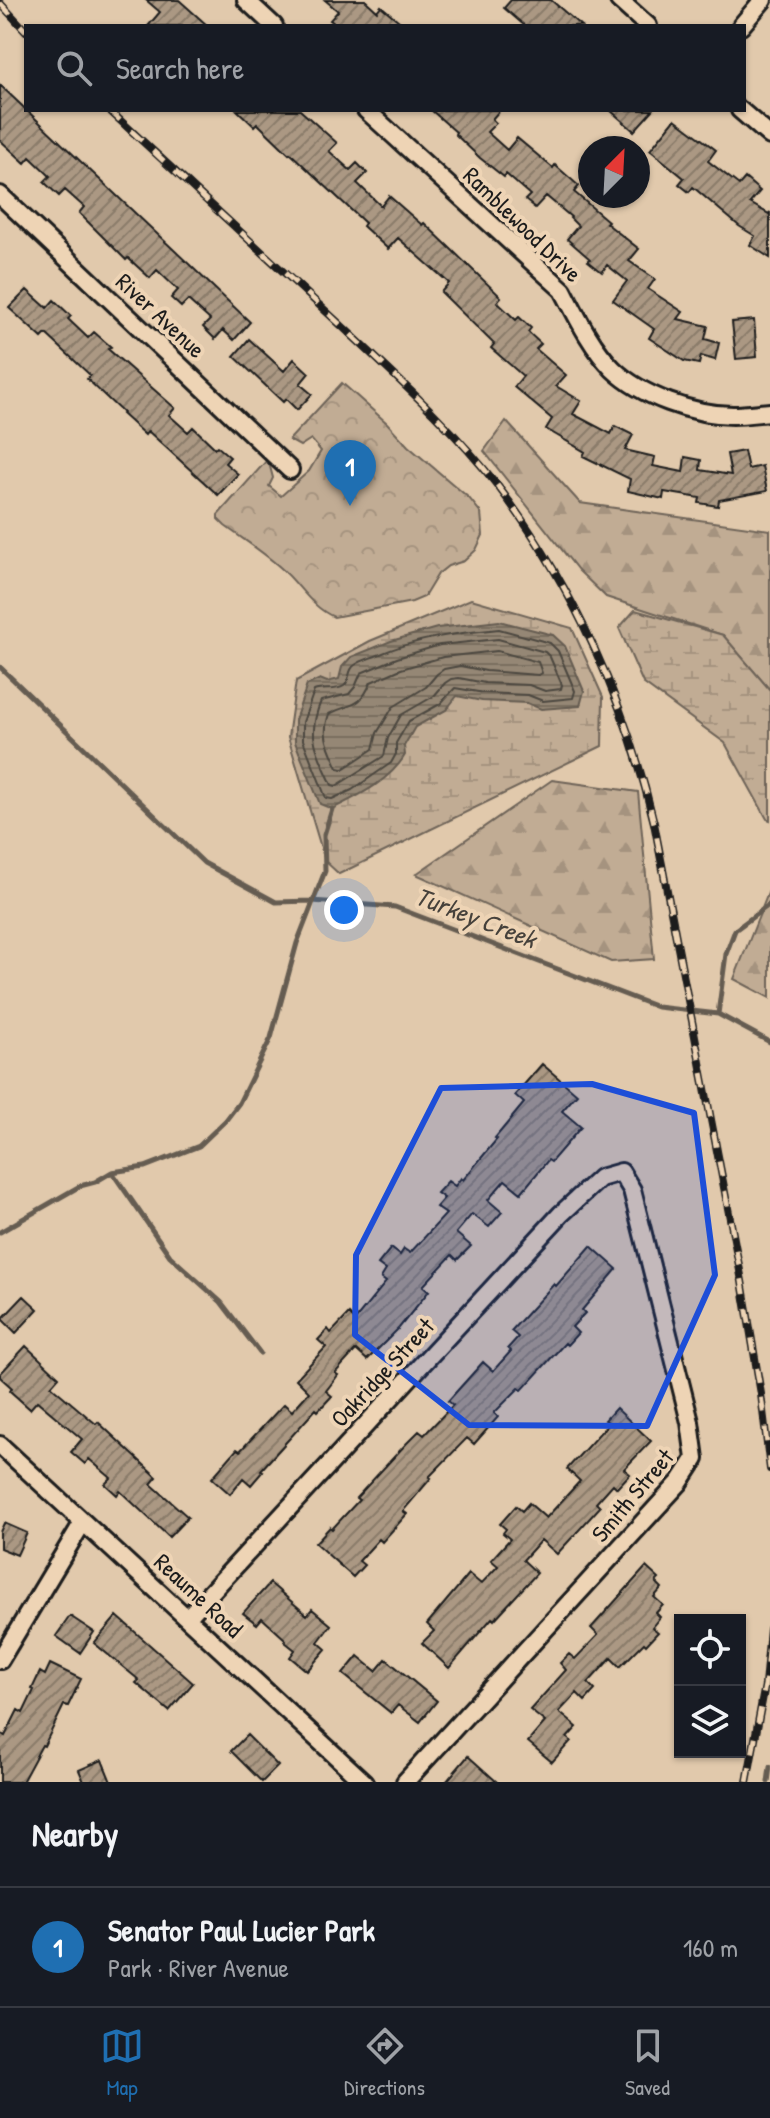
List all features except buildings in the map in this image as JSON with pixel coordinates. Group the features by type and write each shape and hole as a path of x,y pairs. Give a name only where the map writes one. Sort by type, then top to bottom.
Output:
{"street":[{"path":"246,0 272,24"},
{"path":"619,0 646,24"},
{"path":"743,24 763,0"},
{"name":"Ramblewood Drive","path":"368,112 563,290 581,326 613,368 632,383 678,407 731,416 770,412"},
{"path":"742,112 770,136"},
{"name":"River Avenue","path":"0,195 290,470"},
{"name":"Oakridge Street","path":"188,1617 561,1214 600,1178 621,1172"},
{"name":"Smith Street","path":"405,1782 680,1482 695,1459 690,1422 632,1190 621,1172"},
{"name":"Reaume Road","path":"0,1445 364,1782"},
{"path":"0,1660 83,1522"}],"highlighted area":[{"path":"592,1084 694,1113 715,1275 647,1426 469,1425 355,1335 356,1255 441,1088"}],"green space":[{"path":"342,383 469,498 481,513 483,535 476,550 464,561 448,566 438,574 424,597 334,617 312,602 262,552 225,526 218,515 268,459 273,478 269,486 281,496 309,471 321,451 311,439 300,446 289,440"},
{"path":"506,421 580,503 770,530 770,690 723,635 606,597 578,570 484,451"},
{"path":"471,599 572,628 603,697 602,746 339,874 325,861 288,737 296,681 370,641"},
{"path":"635,610 723,635 770,690 770,820 725,743 643,683 619,628"},
{"path":"552,780 638,792 654,959 611,962 416,874"},
{"path":"770,888 770,998 734,979"}],"water":[{"path":"499,621 553,635 565,646 584,691 580,706 541,709 527,703 482,701 457,696 446,710 415,727 404,746 405,755 391,773 363,793 332,809 320,804 295,742 295,720 307,685 320,679 327,682 339,679 342,667 351,657 391,641 437,628"}],"waterway":[{"name":"Turkey Creek","path":"0,667 204,863 276,902 312,901 395,907 657,1007 718,1014 770,1042"},
{"path":"0,1232 80,1186 112,1172 145,1167 199,1146 226,1120 239,1103 271,1038 297,943 325,871 324,835 332,809"},
{"path":"718,1014 726,954 735,930 770,904"},
{"path":"112,1172 170,1256 221,1302 260,1353"},
{"path":"768,1782 770,1767"}],"railway":[{"path":"0,3 24,29"},
{"path":"111,112 384,365 462,443 524,523 549,562 593,646 628,733 654,823 742,1281 770,1469"},
{"path":"747,1782 765,1685 770,1629"}],"place":[{"name":"Senator Paul Lucier Park","path":"350,506"}]}
